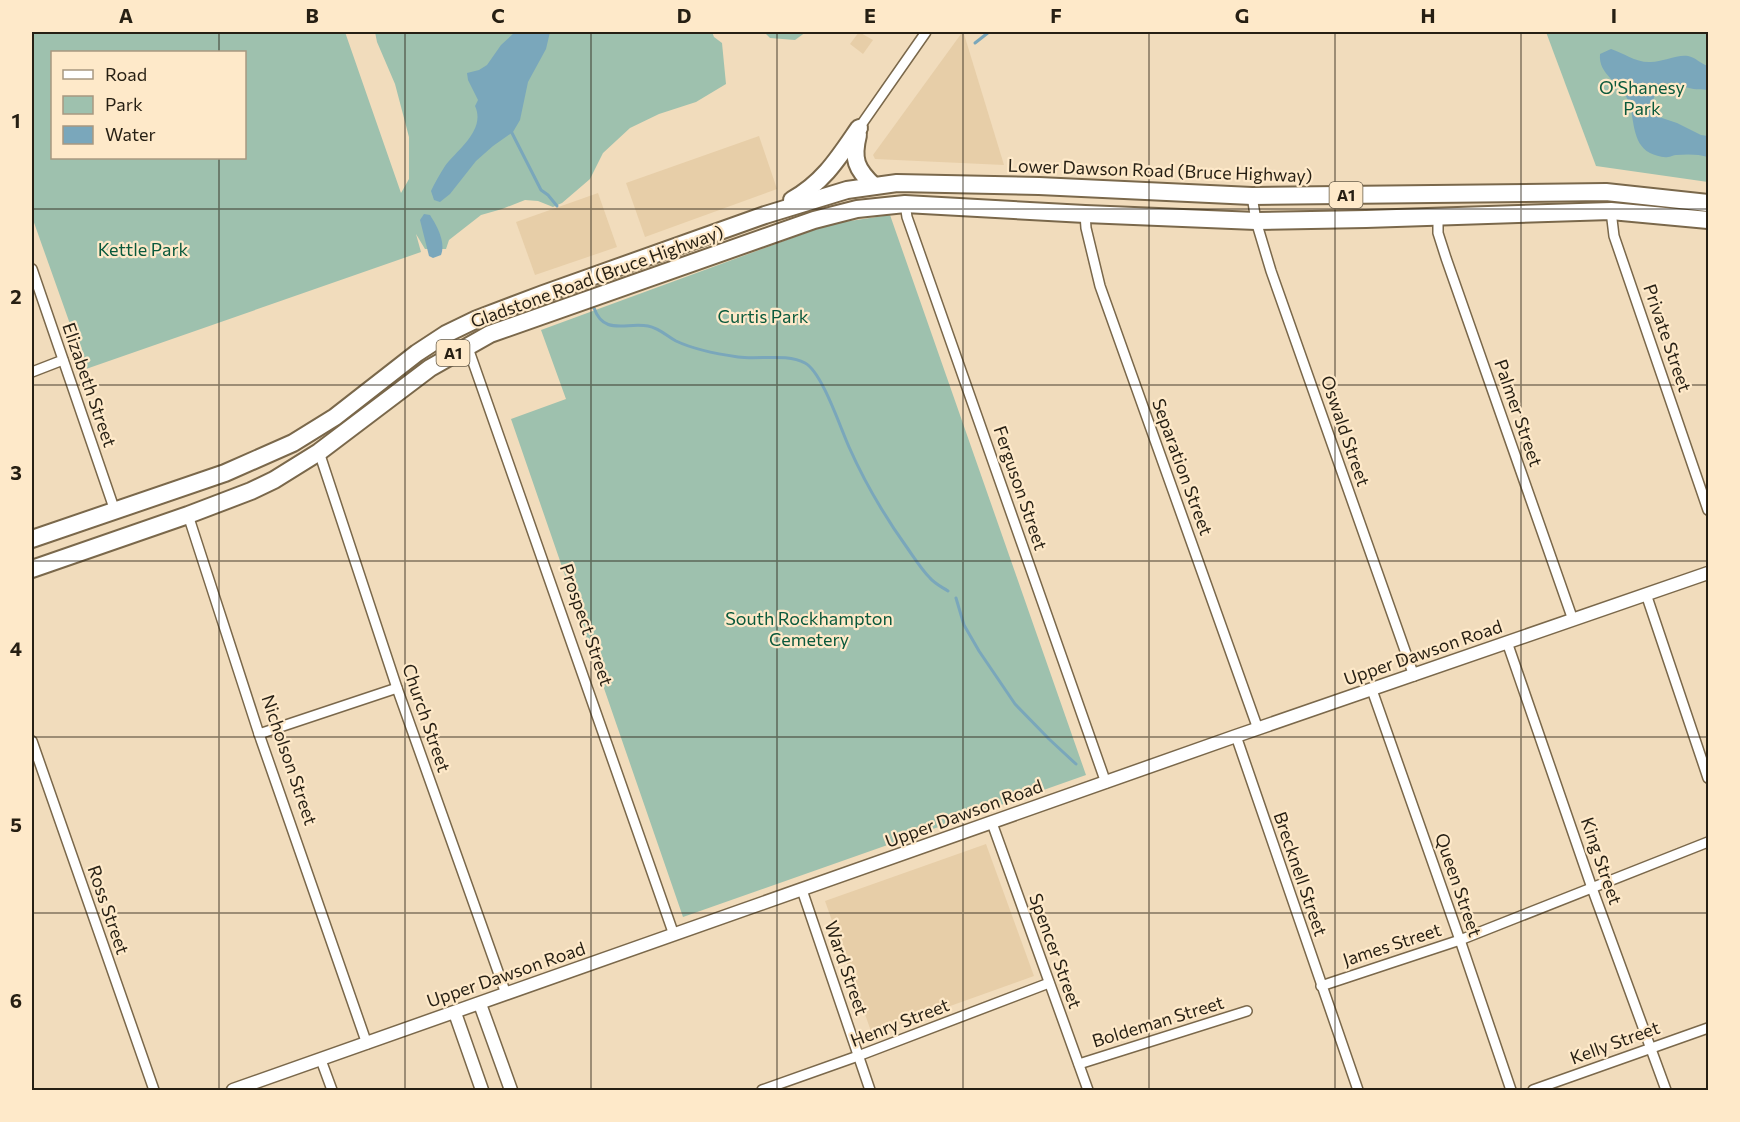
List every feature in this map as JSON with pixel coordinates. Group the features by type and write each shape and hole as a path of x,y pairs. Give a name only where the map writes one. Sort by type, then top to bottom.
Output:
{"highway":[{"path":"859,128 854,151 855,159 863,175 874,186"},
{"path":"765,215 819,182 859,128"},
{"name":"Gladstone Road (Bruce Highway)","path":"32,539 225,473 279,450 309,435 417,353 459,327 533,297 765,215 836,193 897,183"},
{"name":"Lower Dawson Road (Bruce Highway)","path":"897,183 1039,186 1252,196 1606,192 1708,203"},
{"name":"Gladstone Road (Bruce Highway)","path":"32,569 188,515 267,483 319,452 409,382 467,345 490,334 814,220 857,208 905,204"},
{"name":"A1","path":"905,204 1256,221 1611,211 1708,220"},
{"name":"Prospect Street","path":"459,327 467,345"},
{"name":"Nicholson Street","path":"179,488 188,515"}],"street":[{"path":"859,128 926,32"},
{"name":"Oswald Street","path":"1252,196 1256,221 1271,271 1414,676"},
{"name":"Ferguson Street","path":"905,204 907,217 1106,783"},
{"name":"Private Street","path":"1611,211 1614,236 1708,510"},
{"name":"Separation Street","path":"1085,214 1086,228 1100,286 1258,729"},
{"name":"Palmer Street","path":"1438,216 1438,233 1446,258 1573,620"},
{"name":"Elizabeth Street","path":"32,269 114,511"},
{"name":"Prospect Street","path":"467,345 674,935"},
{"path":"32,372 63,360"},
{"name":"Church Street","path":"319,452 397,688 506,994"},
{"name":"Nicholson Street","path":"188,515 259,734 367,1044"},
{"name":"Upper Dawson Road","path":"233,1090 1236,736 1708,573"},
{"path":"1646,594 1708,778"},
{"name":"King Street","path":"1507,642 1592,888 1666,1090"},
{"path":"259,734 397,688"},
{"name":"Queen Street","path":"1372,690 1511,1090"},
{"name":"Brecknell Street","path":"1236,736 1358,1090"},
{"name":"Ross Street","path":"32,741 154,1090"},
{"name":"Spencer Street","path":"992,823 1088,1090"},
{"name":"James Street","path":"1321,986 1460,940 1708,842"},
{"name":"Ward Street","path":"802,890 870,1090"},
{"name":"Henry Street","path":"762,1090 1049,983"},
{"path":"480,1004 511,1090"},
{"name":"Boldeman Street","path":"1079,1064 1247,1011"},
{"path":"455,1013 482,1090"},
{"name":"Kelly Street","path":"1533,1090 1708,1028"},
{"path":"321,1060 332,1090"}],"shaded area":[{"path":"859,32 873,40 863,54 850,44"},
{"path":"961,34 964,34 1004,165 875,159 873,155"},
{"path":"759,136 777,189 645,237 626,183"},
{"path":"598,193 617,247 535,275 516,222"},
{"path":"986,844 1034,976 872,1034 825,901"}],"green space":[{"name":"Kettle Park","path":"32,32 345,32 401,193 409,179 409,137 395,84 375,32 712,32 714,37 722,43 726,84 696,102 659,114 630,128 603,153 590,179 562,203 553,207 538,201 525,200 481,215 449,240 446,249 425,249 416,234 421,252 86,369 32,217"},
{"path":"764,32 806,32 795,40 770,38"},
{"name":"O'Shanesy Park","path":"1546,32 1708,32 1708,182 1596,166"},
{"name":"South Rockhampton Cemetery","path":"890,215 1086,775 683,917 511,419 566,399 541,330 830,224"}],"water":[{"path":"515,32 550,32 546,49 528,82 520,120 513,132 476,161 450,194 440,202 434,200 431,191 436,181 445,166 469,139 477,123 475,106 478,100 467,73 487,65 501,45"},
{"path":"1611,49 1646,62 1688,56 1708,66 1708,90 1691,89 1675,83 1665,84 1655,95 1652,109 1659,117 1708,136 1708,157 1689,154 1663,157 1644,149 1634,129 1628,100 1602,68 1600,54"},
{"path":"424,214 430,215 442,240 441,255 433,258 429,256 420,220"}],"waterway":[{"path":"975,43 989,32"},
{"path":"512,133 541,190 557,206"},
{"path":"594,308 598,317 610,325 652,327 676,341 698,349 746,358 790,358 805,363 818,377 824,388 855,460 883,512 924,572 948,591"},
{"path":"956,598 964,625 1015,704 1076,764"}],"park label":[{"name":"Curtis Park","path":"763,317"}]}
